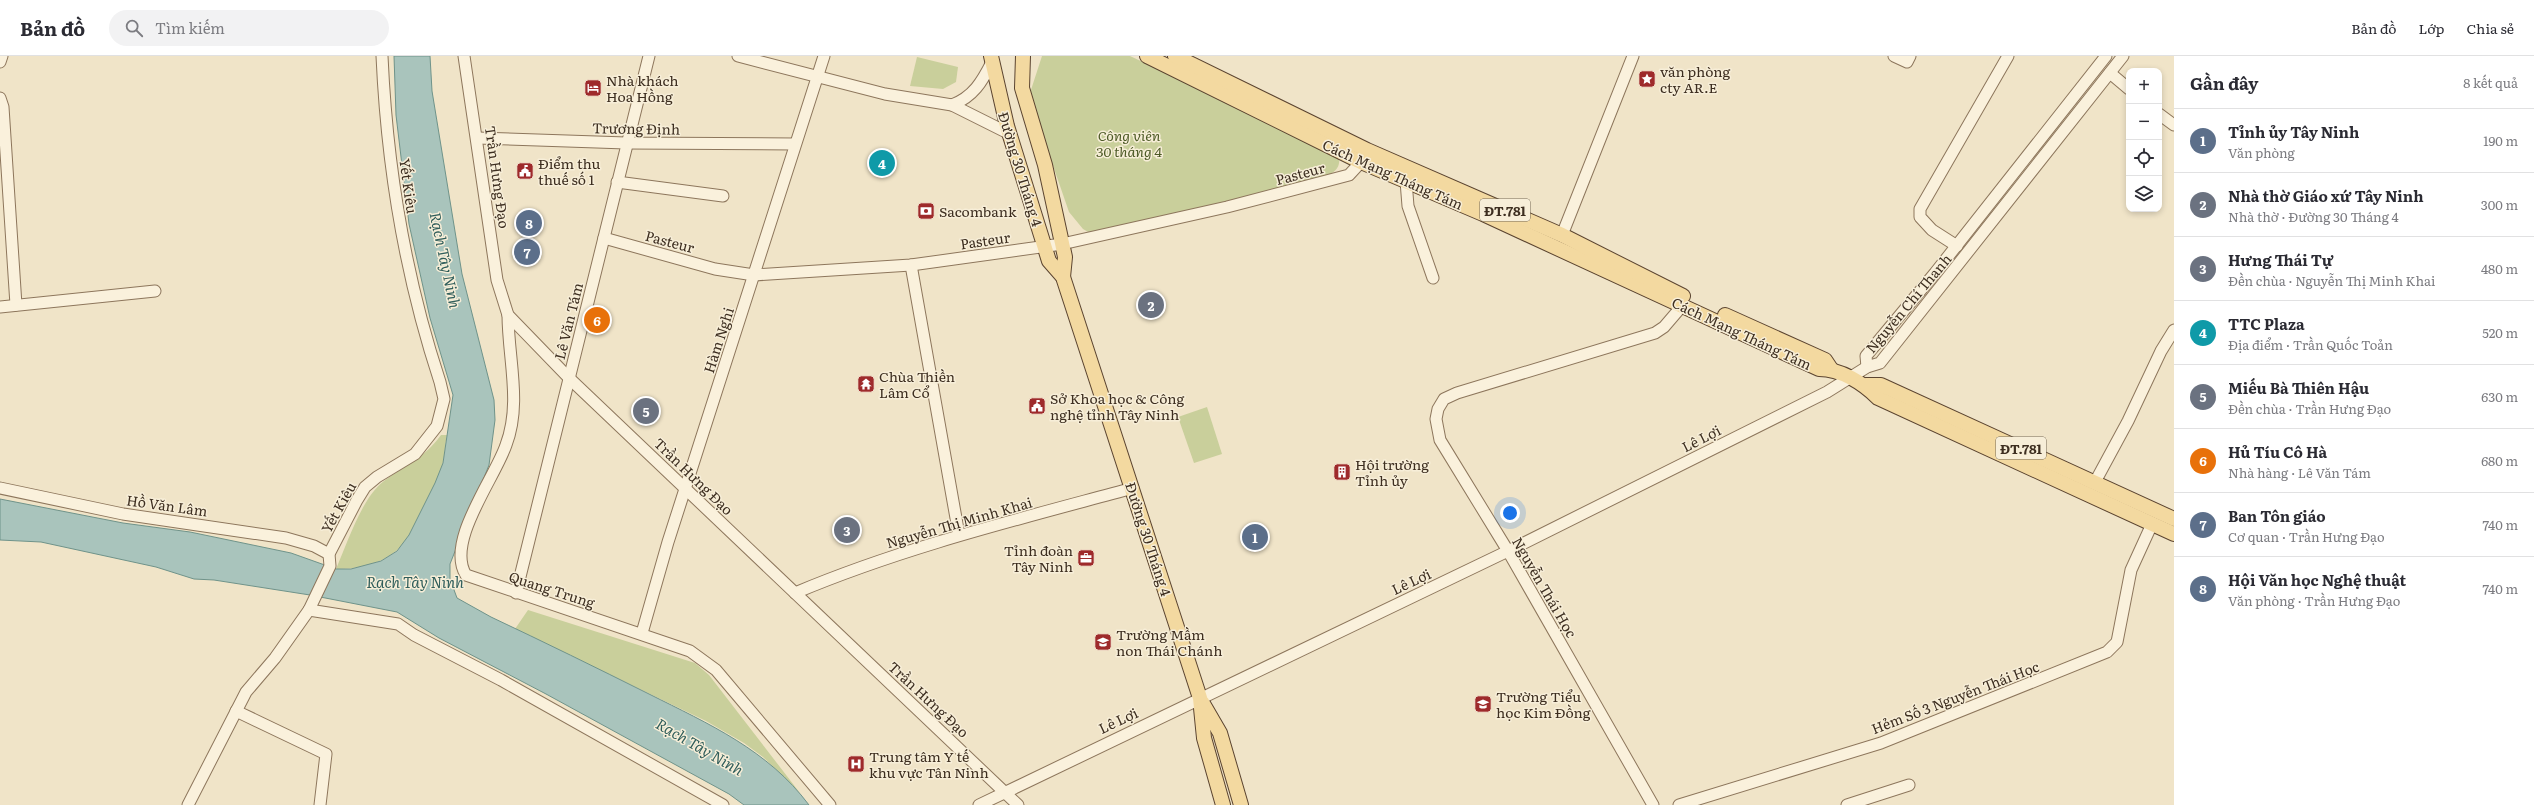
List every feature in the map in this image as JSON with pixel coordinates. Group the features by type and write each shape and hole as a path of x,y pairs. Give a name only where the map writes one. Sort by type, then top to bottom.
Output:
{"main road":[{"name":"Đường 30 Tháng 4","path":"1023,56 1022,88 1046,165 1065,261 1063,277"},
{"name":"Cách Mạng Tháng Tám","path":"1147,56 1364,156 1517,222 1684,302 1824,360 1830,369 1866,385"},
{"name":"Cách Mạng Tháng Tám","path":"1175,56 1364,156"},
{"name":"Đường 30 Tháng 4","path":"992,59 1010,134 1044,247 1049,261 1063,277 1133,488 1200,698 1204,738 1223,805"},
{"name":"Cách Mạng Tháng Tám","path":"1517,222 1562,235 1684,302"},
{"name":"ĐT.781","path":"1866,385 1881,385 2095,482 2155,518 2174,534"},
{"name":"ĐT.781","path":"1866,385 1878,398 2155,518 2174,519"},
{"path":"1200,698 1220,733 1242,805"}],"street":[{"path":"0,62 2,56"},
{"name":"Yết Kiêu","path":"188,805 246,692 275,658 309,610 330,566 329,554 365,487 415,454 431,436 442,412 444,399 408,272 396,206 389,153 382,56"},
{"name":"Trần Hưng Đạo","path":"464,56 497,280 508,315 569,378 1018,805"},
{"name":"Lê Văn Tám","path":"516,593 648,56"},
{"path":"738,56 884,94 952,105 1010,134"},
{"name":"Hàm Nghi","path":"642,633 686,488 824,56"},
{"path":"1562,235 1633,56"},
{"path":"1894,56 1907,62 1910,56"},
{"path":"1957,246 1932,230 1920,217 1920,209 2008,56"},
{"name":"Nguyễn Chí Thanh","path":"2106,56 1957,246 1866,356 1867,367 1880,363 1947,282 2123,56"},
{"path":"952,105 962,101 976,90 992,59"},
{"path":"2110,73 2126,86"},
{"path":"0,98 3,107 16,305"},
{"path":"2162,116 2174,125"},
{"name":"Trương Định","path":"477,138 626,143 795,144"},
{"path":"2038,144 2049,152"},
{"name":"Pasteur","path":"604,238 715,269 754,274 911,265 1062,244 1227,208 1349,175 1364,156"},
{"path":"1408,175 1408,206 1433,278"},
{"path":"617,182 722,196"},
{"path":"911,265 959,535"},
{"path":"1935,273 1947,282"},
{"path":"0,307 155,291"},
{"name":"Nguyễn Thái Học","path":"1653,805 1508,551 1440,440 1436,419 1438,409 1444,399 1457,393 1656,332 1664,327 1684,302"},
{"name":"Quang Trung","path":"508,315 508,341 514,388 513,411 507,445 472,517 461,548 460,562 466,575 516,593 642,633 690,651 716,670 830,805"},
{"path":"2095,482 2128,421 2161,351 2174,330"},
{"name":"Lê Lợi","path":"979,805 1004,791 1508,551 1827,392 1867,367"},
{"name":"Hồ Văn Lâm","path":"0,488 123,514 286,538 314,546 329,554"},
{"name":"Nguyễn Thị Minh Khai","path":"795,593 843,573 959,535 1133,488"},
{"name":"Hẻm Số 3 Nguyễn Thái Học","path":"1679,805 1881,743 2107,652 2117,642 2131,570 2155,518"},
{"path":"309,610 398,624 405,627 414,635 501,680 723,805"},
{"path":"236,710 326,754 320,805"},
{"path":"1847,805 1910,785"}],"green space":[{"name":"Công viên 30 tháng 4","path":"1042,56 1130,56 1322,146 1339,158 1338,167 1329,175 1317,180 1090,233 1083,229 1069,212 1029,96"},
{"path":"917,57 958,67 956,82 943,89 910,86"},
{"path":"1207,407 1222,454 1194,463 1178,417"},
{"path":"441,435 447,435 444,459 436,483 417,523 402,544 389,556 375,563 360,567 336,569 362,509 376,488 428,450"},
{"path":"528,610 695,663 709,675 800,793 763,757 744,743 706,721 515,629"}],"water":[{"name":"Rạch Tây Ninh","path":"394,56 430,56 432,91 462,274 494,400 495,420 489,465 450,564 450,579 457,598 491,617 694,716 736,740 775,769 793,786 809,805 744,805 729,794 546,694 439,638 397,612 310,595 214,580 194,579 156,567 41,542 0,540 0,499 123,523 190,532 291,553 336,569 351,569 381,561 397,551 409,535 435,483 443,463 453,395 430,318 409,224 396,115"}],"place":[{"name":"văn phòng cty AR.E","path":"1647,79"},
{"name":"Nhà khách Hoa Hồng","path":"593,88"},
{"name":"TTC Plaza","path":"882,163"},
{"name":"Điểm thu thuế số 1","path":"525,171"},
{"name":"Sacombank","path":"926,211"},
{"name":"Hội Văn học Nghệ thuật","path":"529,223"},
{"name":"Ban Tôn giáo","path":"527,252"},
{"name":"Nhà thờ Giáo xứ Tây Ninh","path":"1151,305"},
{"name":"Hủ Tíu Cô Hà","path":"597,320"},
{"name":"Chùa Thiền Lâm Cổ","path":"866,384"},
{"name":"Sở Khoa học & Công nghệ tỉnh Tây Ninh","path":"1037,406"},
{"name":"Miếu Bà Thiên Hậu","path":"646,411"},
{"name":"Hội trường Tỉnh ủy","path":"1342,472"},
{"name":"Hưng Thái Tự","path":"847,530"},
{"name":"Tỉnh ủy Tây Ninh","path":"1255,537"},
{"name":"Tỉnh đoàn Tây Ninh","path":"1086,558"},
{"name":"Trường Mầm non Thái Chánh","path":"1103,642"},
{"name":"Trường Tiểu học Kim Đồng","path":"1483,704"},
{"name":"Trung tâm Y tế khu vực Tân Ninh","path":"856,764"}]}
